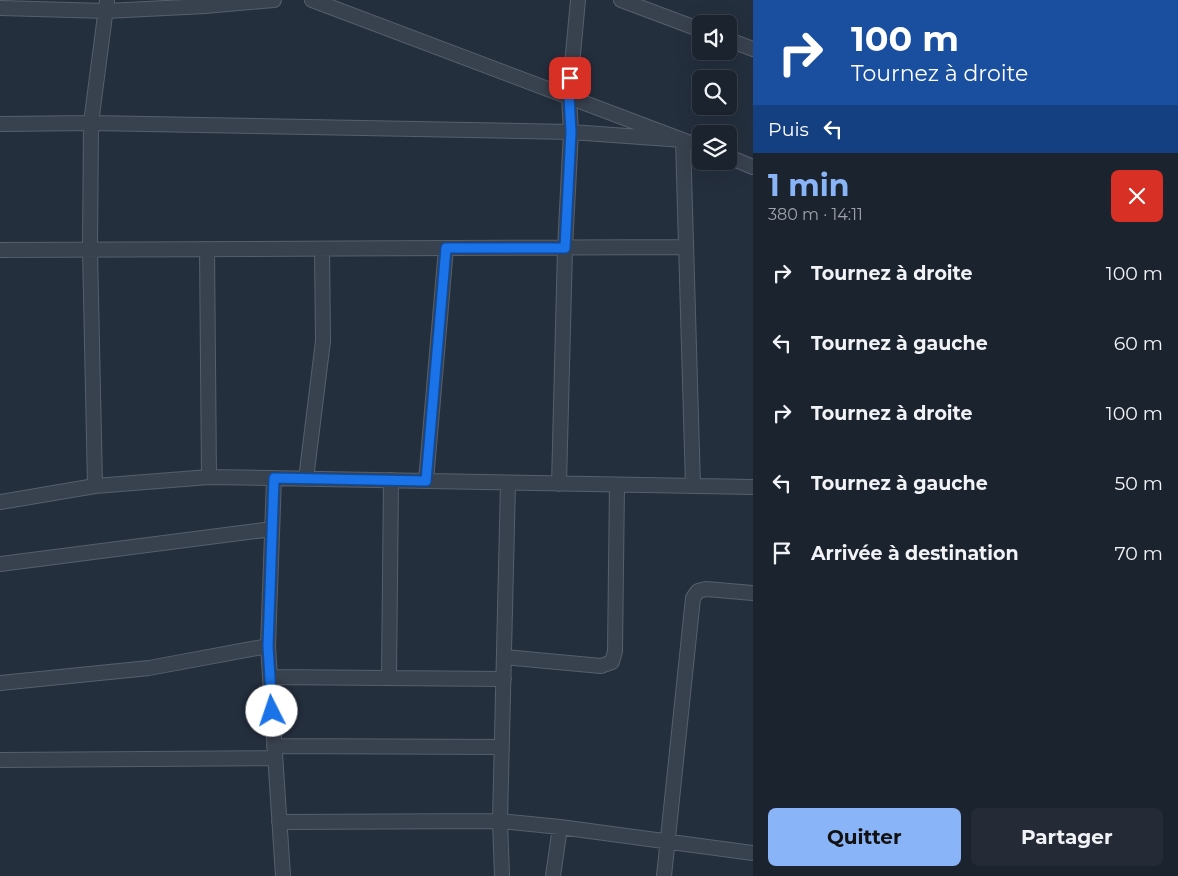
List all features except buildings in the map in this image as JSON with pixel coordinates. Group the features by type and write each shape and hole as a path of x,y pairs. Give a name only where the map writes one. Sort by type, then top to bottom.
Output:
{"street":[{"path":"0,8 205,6 274,0"},
{"path":"312,0 692,144"},
{"path":"559,484 565,248 571,132 569,97 578,0"},
{"path":"621,0 692,27"},
{"path":"94,486 90,249 91,123 106,6"},
{"path":"737,43 753,49"},
{"path":"0,124 91,123 571,132 683,140"},
{"path":"683,140 693,486"},
{"path":"737,160 753,166"},
{"path":"0,250 686,247"},
{"path":"207,248 209,477"},
{"path":"306,479 323,341 322,248"},
{"path":"426,481 446,248"},
{"path":"0,502 94,486 209,477 753,487"},
{"path":"274,478 268,646 283,876"},
{"path":"389,678 391,480"},
{"path":"502,876 500,821 508,483"},
{"path":"504,657 601,666 612,662 615,652 617,485"},
{"path":"0,564 272,529"},
{"path":"664,876 693,598 698,591 706,589 753,593"},
{"path":"0,683 149,668 268,646"},
{"path":"270,677 504,679"},
{"path":"0,760 502,747"},
{"path":"280,822 500,821 560,827 753,853"},
{"path":"553,876 560,827"}],"route":[{"path":"272,711 268,646 274,478 426,481 446,248 565,248 571,132 570,78"}]}
